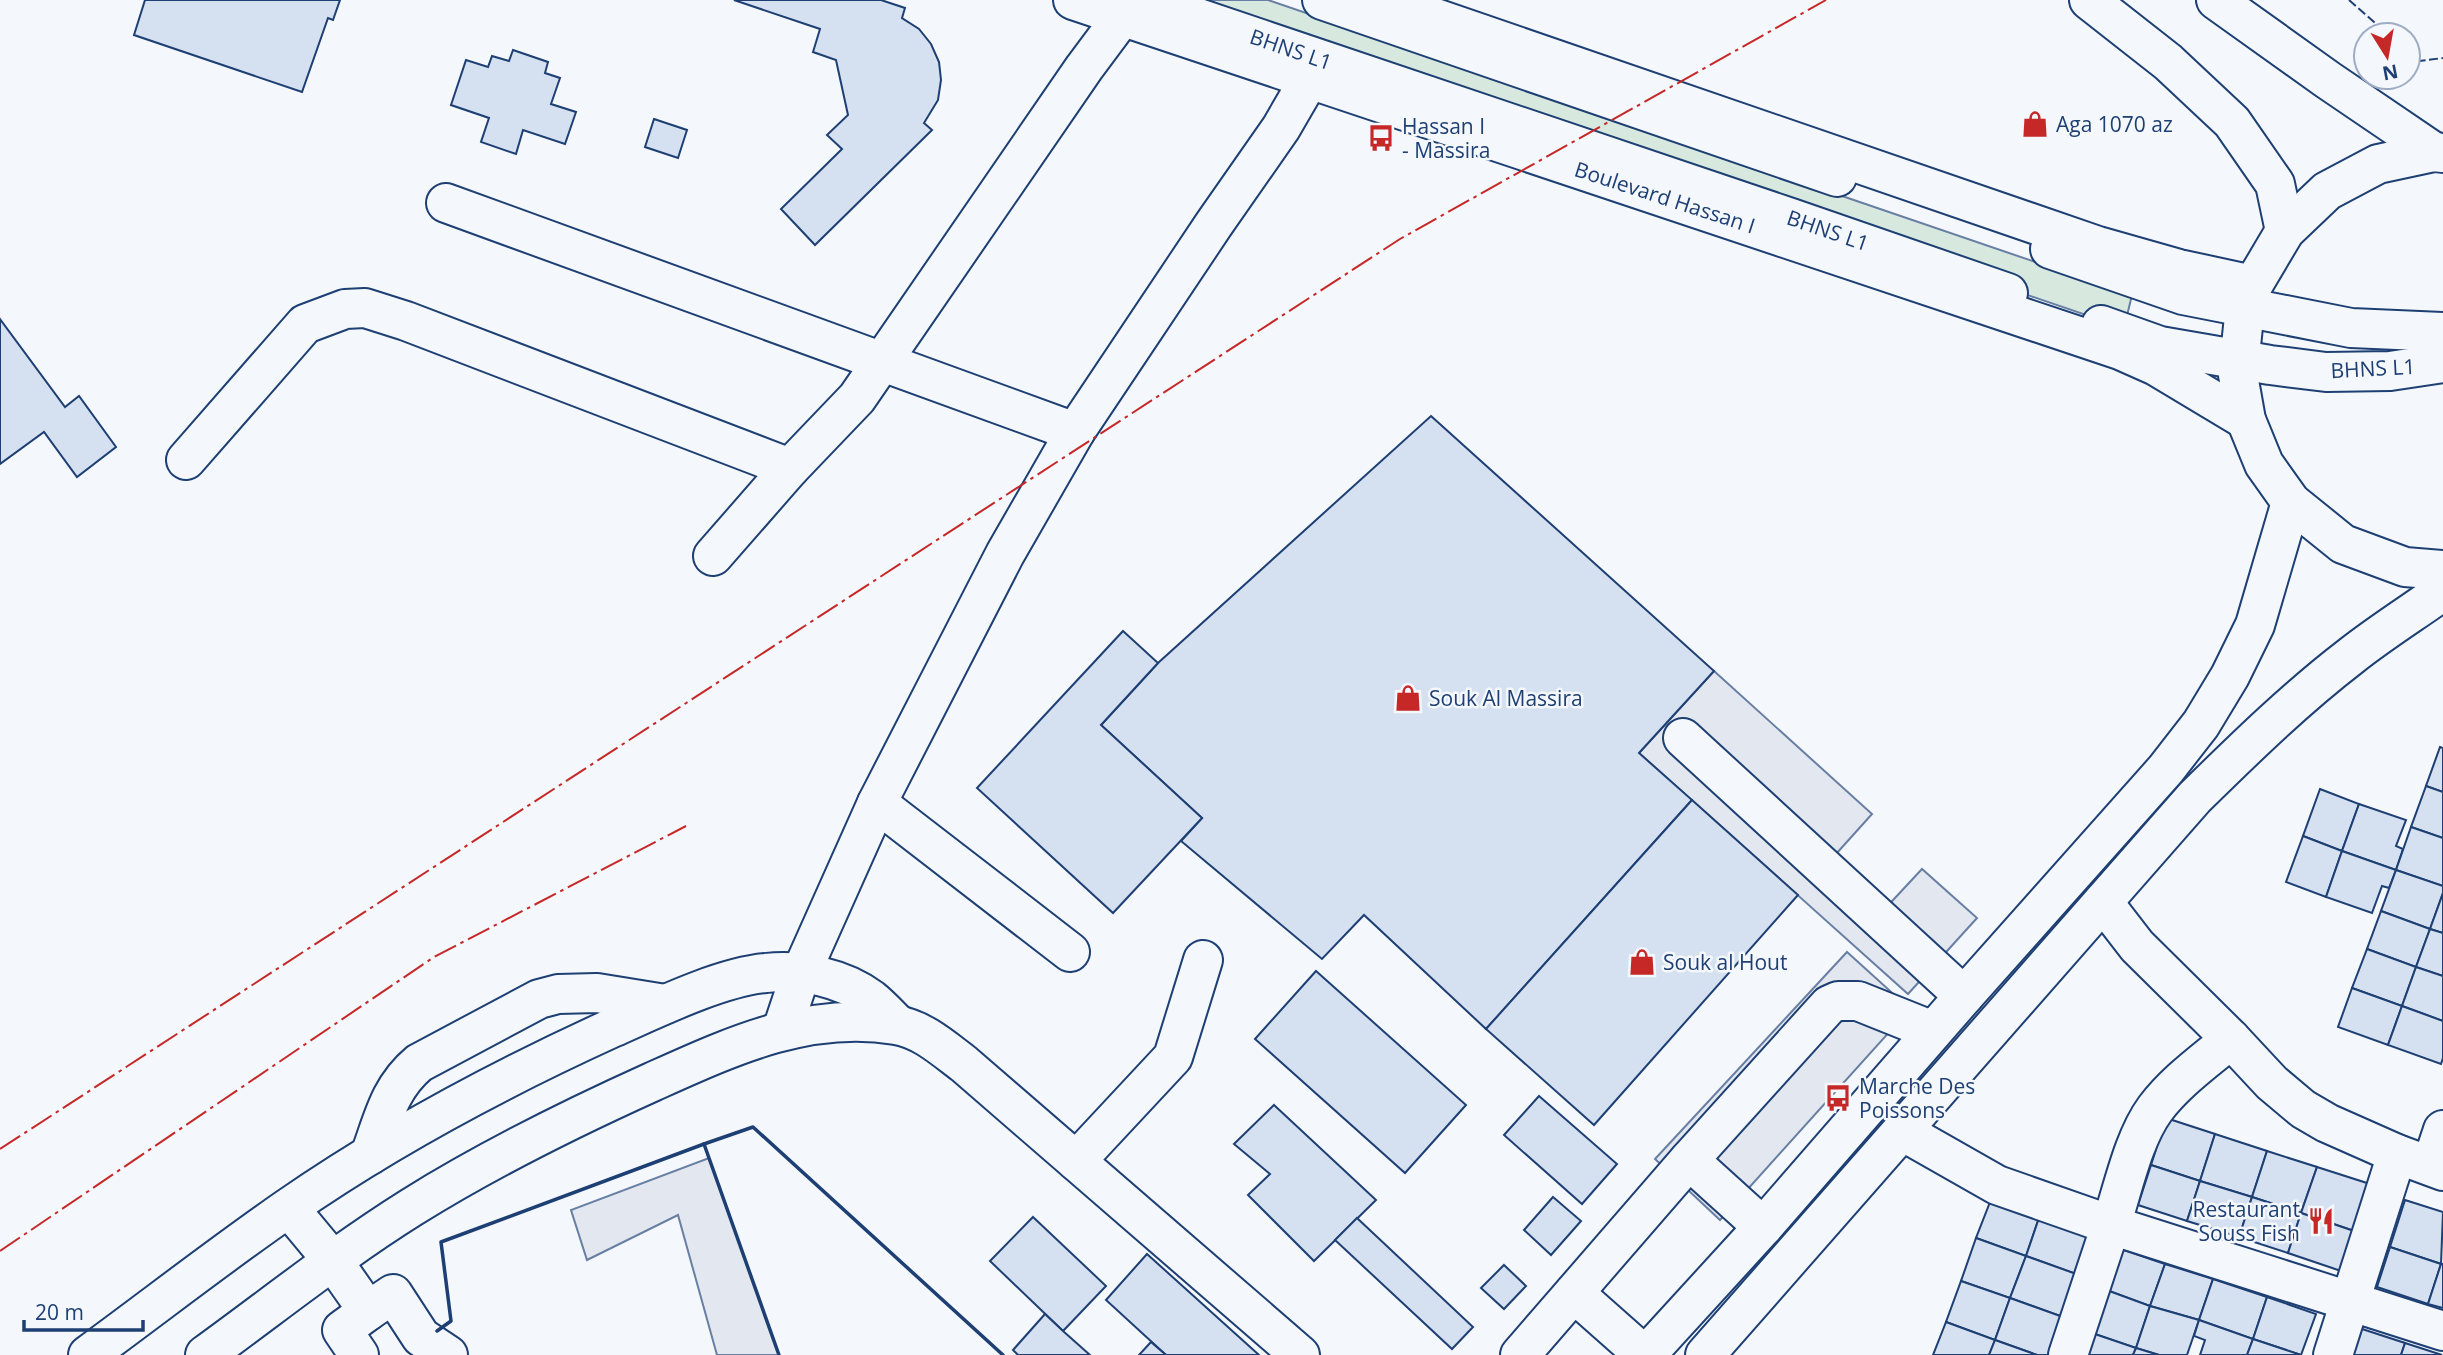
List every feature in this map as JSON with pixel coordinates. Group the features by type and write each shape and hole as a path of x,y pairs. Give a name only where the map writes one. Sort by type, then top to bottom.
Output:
{"street":[{"name":"Boulevard Hassan I","path":"1073,0 1133,8 1310,78 2120,350 2167,372 2246,420"},
{"name":"BHNS L1","path":"1322,0 2183,295 2249,296 2351,328 2443,332"},
{"path":"1383,0 2098,246 2179,269 2249,296"},
{"path":"2090,0 2168,62 2232,122 2275,184 2285,231"},
{"path":"2216,0 2328,80 2439,153"},
{"name":"BHNS L1","path":"1133,8 1791,218 2160,346 2326,372 2390,371 2443,363"},
{"path":"713,556 790,468 857,398 1084,68 1133,8"},
{"path":"782,1030 801,973 877,803 1005,554 1075,432 1214,224 1282,128 1310,78"},
{"path":"2439,153 2378,164 2327,191 2285,231 2249,296 2238,375 2246,420 2264,464 2291,502 2343,544 2404,568 2443,570"},
{"path":"446,203 1075,432"},
{"path":"186,460 305,324 345,309 365,307 790,468"},
{"path":"1574,1293 1645,1355 1763,1227 2166,769 2201,724 2230,676 2255,625 2291,502"},
{"path":"1714,1350 2195,797 2253,740 2351,655 2443,591"},
{"path":"1683,738 1964,996"},
{"path":"877,803 1070,952"},
{"path":"2103,902 2137,946 2272,1083 2303,1109 2327,1123 2424,1163"},
{"path":"1076,1161 1172,1056 1203,960"},
{"path":"88,1355 289,1208 370,1155 512,1077 665,1004 729,981 765,972 801,973 837,982 871,999 898,1025"},
{"path":"370,1155 396,1085 406,1073 419,1063 538,999 558,994 587,993 665,1004"},
{"path":"1520,1355 1689,1160 1829,1005 1838,1001 1858,1001 1933,1031"},
{"path":"205,1355 410,1208 501,1154 724,1049 782,1030 821,1023 860,1022 898,1025 929,1038 964,1064 1300,1355"},
{"path":"2068,1355 2142,1133 2154,1110 2186,1075 2231,1040"},
{"path":"2333,1355 2350,1300 2443,1130"},
{"path":"1902,1131 1997,1185 2111,1225 2443,1331"},
{"path":"1689,1160 1763,1227"},
{"path":"289,1208 333,1261 368,1311"},
{"path":"359,1355 342,1330 393,1294 422,1337 447,1355"}],"shaded area":[{"path":"1165,0 1268,0 2132,295 2124,328"},
{"path":"1714,671 1872,814 1827,864 1881,913 1922,869 1977,918 1908,994 1639,753"},
{"path":"1847,952 1910,1009 1720,1220 1655,1159"},
{"path":"709,1158 779,1355 717,1355 678,1215 587,1260 571,1210"}],"building":[{"path":"145,0 340,0 333,20 328,18 302,92 134,35"},
{"path":"734,0 881,0 905,8 902,18 919,29 931,44 939,62 941,80 938,100 924,123 932,130 815,245 781,209 842,149 827,135 848,115 836,60 813,52 820,29"},
{"path":"513,50 548,62 545,73 560,78 551,104 576,112 565,144 523,130 516,154 481,142 489,118 451,105 466,60 488,67 492,56 509,61"},
{"path":"654,119 687,130 678,158 645,147"},
{"path":"0,319 65,407 79,396 116,447 77,477 44,432 0,464"},
{"name":"Souk Al Massira","path":"1431,416 1714,671 1639,753 1692,800 1486,1029 1364,915 1322,959 1181,841 1202,818 1101,725 1158,663"},
{"path":"1123,631 1158,663 1101,725 1202,818 1113,913 977,788"},
{"path":"2440,747 2443,748 2443,792 2426,786"},
{"path":"2426,786 2443,792 2443,838 2411,827"},
{"path":"2320,789 2359,804 2342,851 2303,836"},
{"name":"Souk al Hout","path":"1692,800 1798,895 1594,1125 1486,1029"},
{"path":"2359,804 2406,820 2396,846 2403,849 2396,870 2342,851"},
{"path":"2411,827 2443,838 2443,886 2396,870"},
{"path":"2303,836 2342,851 2326,897 2286,882"},
{"path":"2342,851 2396,870 2389,888 2382,886 2372,913 2326,897"},
{"path":"2396,870 2443,886 2430,929 2381,911"},
{"path":"2443,893 2443,933 2430,929"},
{"path":"2381,911 2430,929 2416,967 2367,949"},
{"path":"2430,929 2443,933 2443,976 2416,967"},
{"path":"2367,949 2416,967 2402,1006 2352,988"},
{"path":"2416,967 2443,976 2443,1021 2402,1006"},
{"path":"1316,971 1466,1105 1405,1173 1255,1039"},
{"path":"2352,988 2402,1006 2388,1045 2338,1027"},
{"path":"2402,1006 2443,1021 2441,1064 2388,1045"},
{"path":"1539,1096 1617,1164 1582,1204 1504,1135"},
{"path":"1274,1105 1376,1200 1314,1261 1248,1195 1270,1174 1234,1144"},
{"path":"2166,1118 2215,1134 2200,1181 2151,1165"},
{"path":"2215,1134 2267,1151 2252,1197 2200,1181"},
{"path":"2267,1151 2317,1167 2301,1213 2252,1197"},
{"path":"2151,1165 2200,1181 2187,1221 2138,1205"},
{"path":"2317,1167 2370,1184 2354,1231 2301,1213"},
{"path":"2200,1181 2252,1197 2239,1237 2187,1221"},
{"path":"1553,1197 1581,1221 1551,1255 1524,1230"},
{"path":"1992,1197 2040,1215 2026,1256 1976,1238"},
{"path":"2252,1197 2301,1213 2288,1253 2239,1237"},
{"path":"2405,1200 2443,1212 2441,1264 2390,1247"},
{"path":"2301,1213 2354,1231 2341,1271 2288,1253"},
{"path":"2040,1215 2093,1234 2079,1275 2026,1256"},
{"path":"1033,1217 1106,1286 1063,1331 990,1261"},
{"path":"1357,1218 1473,1327 1452,1349 1335,1240"},
{"path":"1976,1238 2026,1256 2010,1298 1961,1281"},
{"path":"2115,1247 2165,1264 2150,1306 2101,1288"},
{"path":"2390,1247 2441,1264 2428,1304 2377,1287"},
{"path":"1147,1254 1259,1355 1166,1355 1106,1300"},
{"path":"2026,1256 2079,1275 2063,1317 2010,1298"},
{"path":"2165,1264 2213,1279 2199,1320 2150,1306"},
{"path":"2443,1264 2443,1308 2428,1304"},
{"path":"1504,1265 1526,1286 1504,1309 1481,1288"},
{"path":"2213,1279 2267,1297 2253,1339 2199,1320"},
{"path":"1961,1281 2010,1298 1995,1340 1946,1322"},
{"path":"2101,1288 2150,1306 2136,1348 2086,1331"},
{"path":"2267,1297 2316,1314 2301,1355 2253,1339"},
{"path":"2010,1298 2063,1317 2049,1355 2037,1355 1995,1340"},
{"path":"2150,1306 2199,1320 2187,1355 2159,1355 2136,1348"},
{"path":"1045,1314 1090,1355 1018,1355 1013,1350"},
{"path":"2199,1320 2253,1339 2247,1355 2200,1355 2205,1340 2194,1336"},
{"path":"1946,1322 1995,1340 1989,1355 1933,1355"},
{"path":"2356,1327 2405,1343 2401,1355 2347,1355"},
{"path":"2086,1331 2136,1348 2133,1355 2078,1355"},
{"path":"2253,1339 2301,1355 2247,1355"},
{"path":"1995,1340 2037,1355 1989,1355"},
{"path":"1151,1342 1166,1355 1139,1355"},
{"path":"2405,1343 2442,1355 2401,1355"},
{"path":"2136,1348 2159,1355 2133,1355"}],"fence":[{"path":"2349,0 2373,21"},
{"path":"2422,61 2443,58"}],"wall":[{"path":"704,1144 753,1127 1003,1355"},
{"path":"437,1331 451,1321 441,1242 704,1144 779,1355"}],"power":[{"path":"0,1149 1400,239 1826,0"},
{"path":"0,1251 434,957 686,826"}],"place":[{"name":"Aga 1070 az","path":"2035,124"},
{"name":"Hassan I - Massira","path":"1381,138"},
{"name":"Souk Al Massira","path":"1408,698"},
{"name":"Souk al Hout","path":"1642,962"},
{"name":"Marche Des Poissons","path":"1838,1098"},
{"name":"Restaurant Souss Fish","path":"2321,1221"}]}
